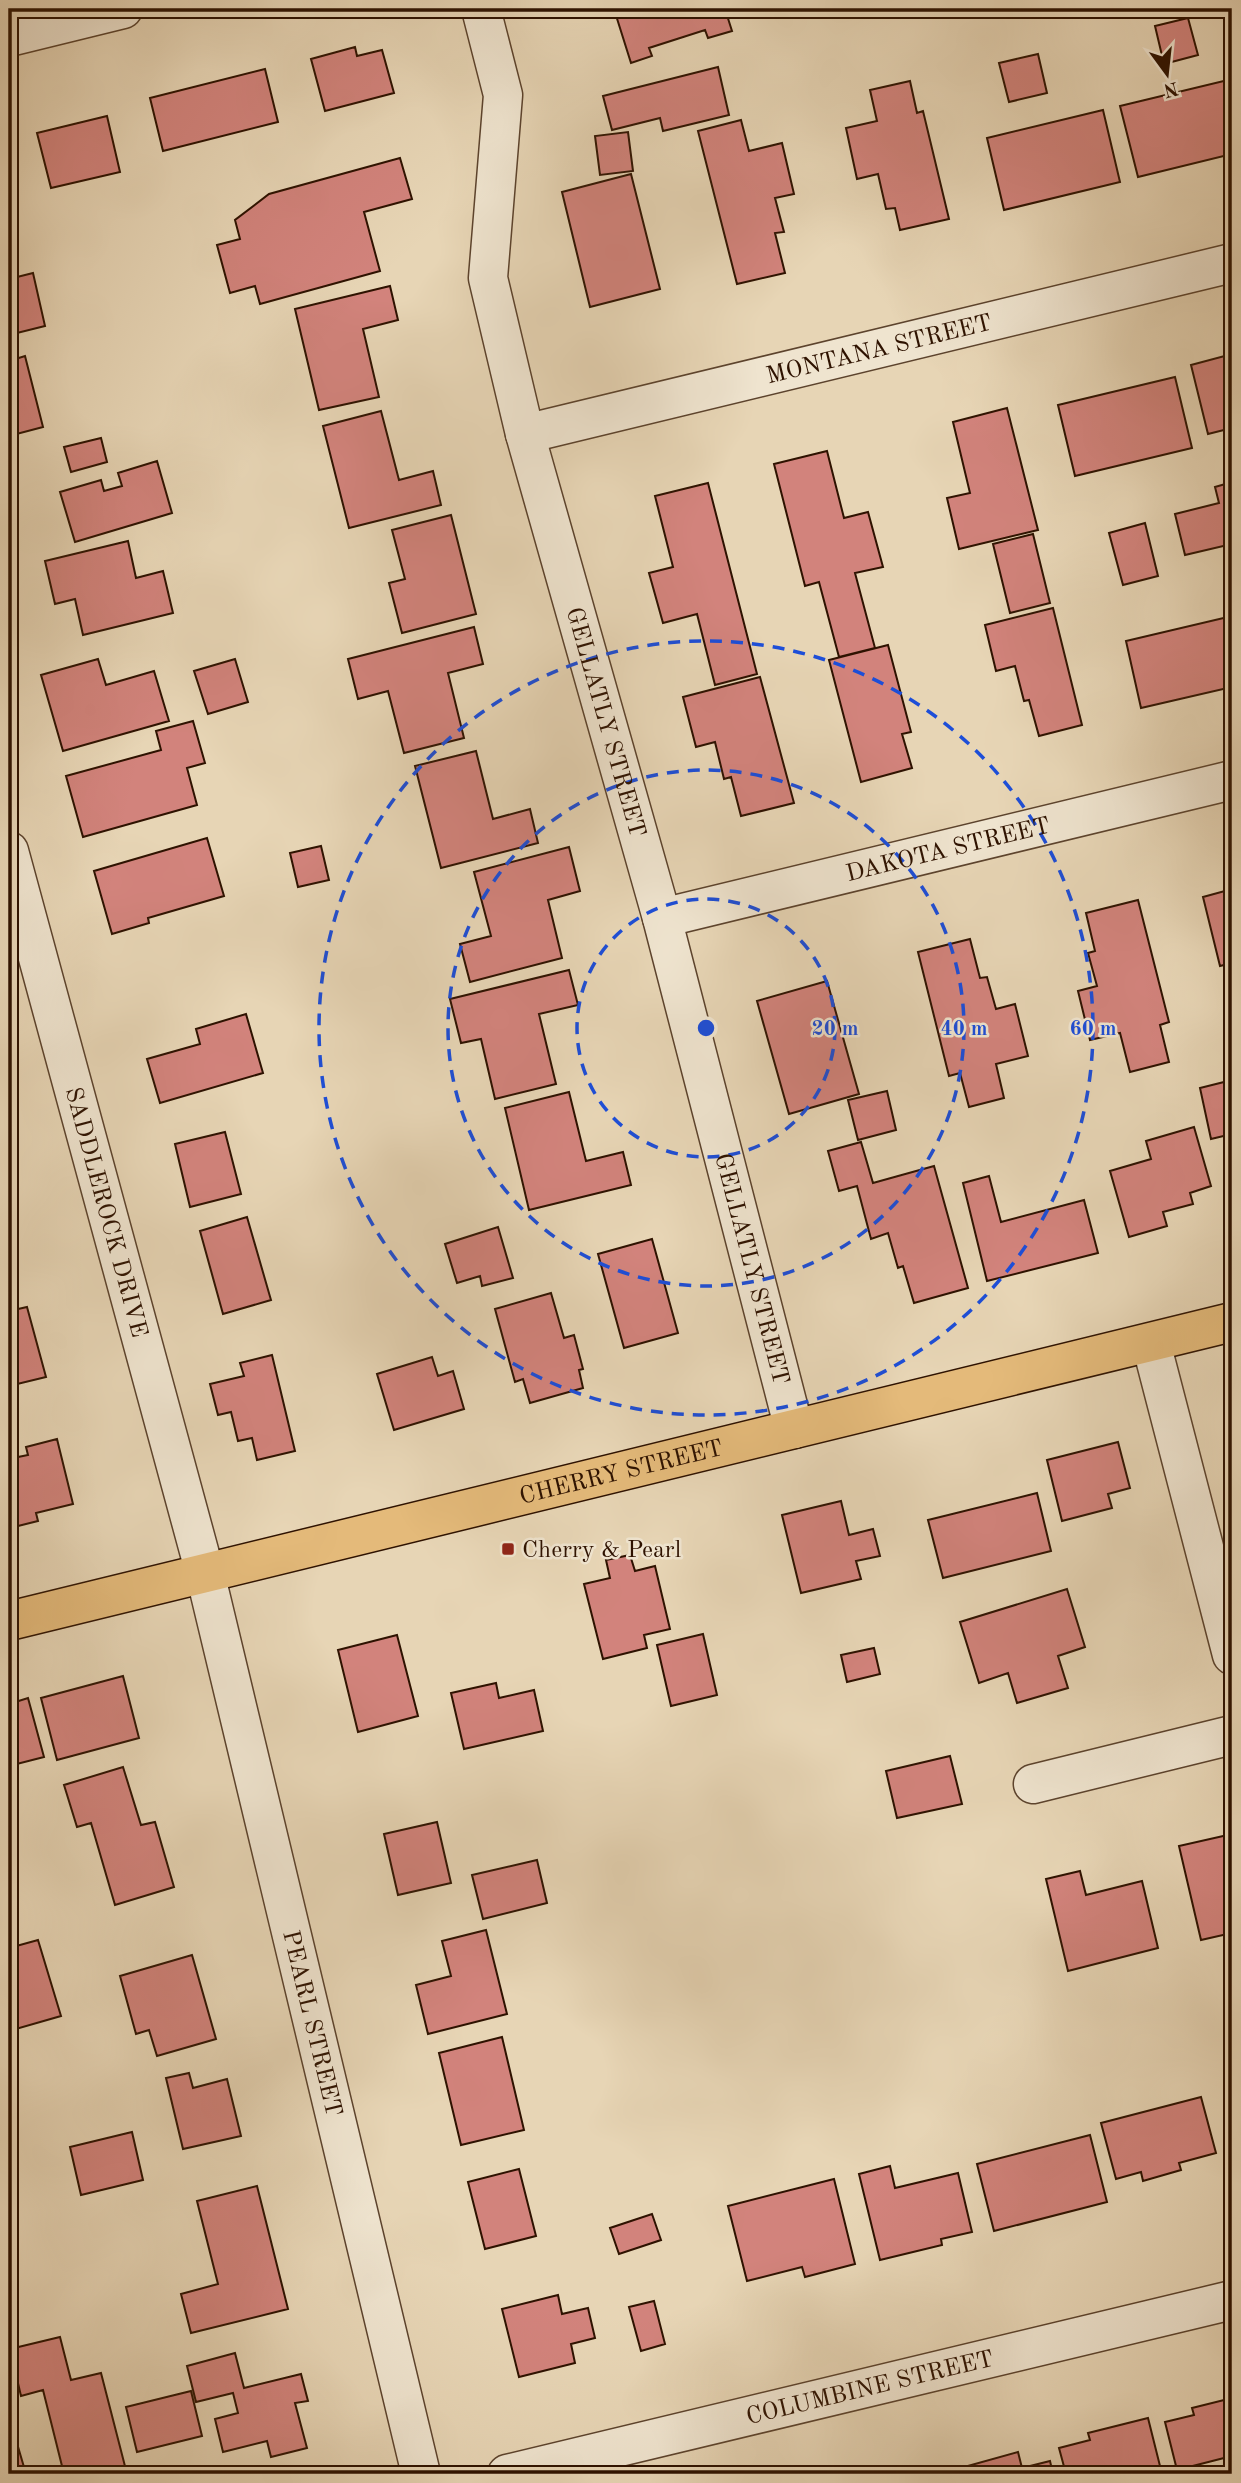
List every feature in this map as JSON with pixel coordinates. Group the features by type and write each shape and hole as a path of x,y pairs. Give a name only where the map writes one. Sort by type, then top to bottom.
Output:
{"main road":[{"name":"CHERRY STREET","path":"9,1621 1232,1322"}],"street":[{"path":"9,37 123,9"},
{"name":"GELLATLY STREET","path":"481,9 503,94 488,278 525,434 662,918 794,1429"},
{"name":"MONTANA STREET","path":"525,434 1232,263"},
{"name":"DAKOTA STREET","path":"662,918 1232,780"},
{"name":"SADDLEROCK DRIVE","path":"9,851 205,1573"},
{"path":"1151,1343 1232,1655"},
{"name":"PEARL STREET","path":"205,1573 421,2474"},
{"path":"1033,1784 1232,1735"},
{"name":"COLUMBINE STREET","path":"507,2474 1232,2300"}],"building":[{"path":"614,9 725,9 732,31 708,38 705,30 649,48 652,56 631,63"},
{"path":"1188,18 1198,55 1164,64 1155,26"},
{"path":"355,47 357,56 382,50 394,93 325,111 311,59"},
{"path":"1038,54 1047,93 1009,102 999,63"},
{"path":"718,67 729,115 663,131 660,118 612,130 603,96"},
{"path":"265,69 278,122 163,151 150,98"},
{"path":"1232,79 1232,154 1138,177 1120,106"},
{"path":"910,81 917,113 923,111 949,219 900,230 895,208 886,209 878,174 857,179 846,128 877,121 870,90"},
{"path":"1103,110 1120,182 1004,210 987,138"},
{"path":"107,116 120,172 51,188 37,133"},
{"path":"741,120 749,151 782,143 794,194 775,198 784,232 775,233 785,273 737,284 698,131"},
{"path":"628,132 633,171 600,175 595,136"},
{"path":"400,158 412,199 364,212 380,271 260,304 255,286 230,293 217,245 240,239 235,220 269,194"},
{"path":"631,174 660,289 590,307 562,192"},
{"path":"33,273 45,326 9,335 9,279"},
{"path":"390,286 398,320 363,329 379,397 319,410 295,309"},
{"path":"1232,354 1232,428 1208,434 1191,365"},
{"path":"25,356 43,427 9,436 9,361"},
{"path":"1175,377 1192,448 1075,476 1058,405"},
{"path":"1007,408 1038,530 959,549 947,498 970,493 953,422"},
{"path":"381,411 399,480 433,471 441,505 349,528 323,426"},
{"path":"101,438 107,462 71,472 64,447"},
{"path":"827,451 844,518 868,512 883,567 855,573 875,648 839,657 819,582 805,586 774,464"},
{"path":"157,461 172,513 75,542 60,492 101,480 104,491 122,486 118,473"},
{"path":"1232,482 1232,544 1185,555 1175,514 1219,503 1215,487"},
{"path":"708,483 757,674 715,685 697,614 663,623 649,573 673,567 655,496"},
{"path":"451,515 476,614 402,633 389,583 405,579 392,530"},
{"path":"1145,523 1158,576 1123,585 1109,533"},
{"path":"1033,534 1050,603 1010,613 993,544"},
{"path":"128,541 136,578 163,571 173,613 83,635 75,599 55,604 45,561"},
{"path":"1053,608 1082,725 1039,736 1029,700 1024,701 1015,666 996,671 985,625"},
{"path":"1232,616 1232,687 1141,708 1126,641"},
{"path":"474,627 483,664 448,673 464,738 404,753 388,691 358,699 348,659"},
{"path":"888,645 911,732 902,734 912,768 861,782 829,660"},
{"path":"98,659 106,685 154,671 169,721 63,751 41,675"},
{"path":"235,659 248,702 208,714 194,671"},
{"path":"760,677 794,803 741,816 731,777 724,779 715,742 696,747 683,697"},
{"path":"193,721 205,763 187,768 197,805 83,837 66,776 161,750 156,731"},
{"path":"476,751 493,819 530,809 538,843 441,868 415,766"},
{"path":"207,838 224,896 148,918 149,923 112,934 94,871"},
{"path":"321,846 329,880 298,887 290,853"},
{"path":"569,847 580,891 548,900 562,958 470,982 460,944 491,936 474,872"},
{"path":"1232,889 1232,963 1220,966 1203,897"},
{"path":"1138,900 1169,1022 1160,1025 1169,1062 1130,1072 1120,1033 1090,1040 1078,991 1097,986 1088,953 1095,951 1086,913"},
{"path":"970,939 980,978 987,977 996,1009 1015,1004 1028,1056 996,1064 1004,1098 969,1107 960,1073 949,1076 918,952"},
{"path":"569,970 578,1005 539,1014 556,1084 495,1099 481,1039 461,1043 450,999"},
{"path":"827,981 859,1094 789,1114 757,1001"},
{"path":"246,1014 263,1073 160,1103 147,1059 200,1044 196,1029"},
{"path":"1228,1081 1232,1096 1232,1134 1211,1139 1200,1088"},
{"path":"887,1091 896,1130 858,1140 848,1100"},
{"path":"569,1092 586,1161 623,1152 631,1185 529,1210 505,1108"},
{"path":"1194,1127 1211,1186 1190,1193 1193,1204 1163,1212 1167,1226 1129,1237 1110,1171 1151,1159 1146,1141"},
{"path":"225,1132 241,1194 190,1207 175,1144"},
{"path":"861,1142 873,1183 934,1166 968,1288 914,1303 903,1266 898,1268 888,1233 871,1239 857,1186 839,1191 828,1151"},
{"path":"989,1176 1001,1222 1084,1200 1098,1253 987,1281 963,1183"},
{"path":"247,1217 271,1300 223,1314 200,1231"},
{"path":"498,1227 513,1278 482,1286 480,1276 457,1283 445,1244"},
{"path":"652,1239 678,1333 624,1348 598,1254"},
{"path":"551,1293 564,1338 574,1335 583,1369 579,1370 583,1388 530,1403 523,1379 515,1382 495,1309"},
{"path":"27,1307 46,1377 9,1386 9,1311"},
{"path":"272,1355 295,1451 257,1460 252,1438 238,1441 231,1412 218,1415 210,1384 244,1376 240,1363"},
{"path":"432,1357 438,1376 453,1371 464,1409 394,1430 377,1374"},
{"path":"57,1439 73,1504 36,1513 38,1521 18,1526 15,1513 9,1515 9,1443 13,1458 28,1455 26,1447"},
{"path":"1118,1442 1130,1488 1108,1494 1112,1508 1062,1521 1047,1460"},
{"path":"1037,1493 1051,1551 943,1578 928,1520"},
{"path":"841,1501 849,1535 873,1529 880,1556 856,1561 861,1579 801,1593 782,1515"},
{"path":"630,1555 635,1571 655,1566 670,1629 644,1635 647,1648 603,1659 584,1584 610,1578 606,1560"},
{"path":"1067,1589 1085,1647 1058,1656 1068,1688 1017,1703 1008,1673 979,1683 960,1622"},
{"path":"703,1634 717,1695 671,1706 657,1645"},
{"path":"397,1635 418,1716 358,1732 338,1650"},
{"path":"874,1648 880,1674 847,1682 841,1655"},
{"path":"123,1676 139,1738 57,1760 41,1698"},
{"path":"496,1683 499,1698 534,1690 543,1731 464,1749 451,1693"},
{"path":"28,1698 44,1757 9,1766 9,1704"},
{"path":"950,1756 962,1804 897,1818 886,1771"},
{"path":"123,1767 141,1825 155,1822 174,1887 115,1905 91,1823 77,1827 64,1785"},
{"path":"437,1822 451,1883 398,1895 384,1834"},
{"path":"1232,1834 1232,1933 1201,1940 1179,1846"},
{"path":"537,1860 547,1903 483,1919 472,1875"},
{"path":"1080,1871 1086,1895 1142,1881 1158,1948 1068,1971 1046,1879"},
{"path":"486,1930 507,2014 428,2034 416,1985 451,1976 442,1941"},
{"path":"38,1940 61,2016 9,2031 9,1948"},
{"path":"192,1955 216,2039 157,2056 149,2030 136,2034 120,1976"},
{"path":"502,2037 524,2130 461,2145 439,2053"},
{"path":"189,2073 193,2088 227,2079 241,2136 183,2149 166,2078"},
{"path":"1201,2097 1216,2153 1179,2163 1181,2170 1143,2181 1141,2172 1116,2179 1101,2123"},
{"path":"132,2132 143,2180 81,2195 70,2147"},
{"path":"1090,2135 1107,2202 994,2231 977,2164"},
{"path":"890,2166 895,2188 958,2173 972,2232 941,2239 942,2245 880,2260 859,2174"},
{"path":"519,2169 536,2236 485,2249 468,2182"},
{"path":"834,2179 855,2264 805,2277 802,2267 747,2281 728,2206"},
{"path":"257,2186 288,2309 191,2333 181,2294 218,2284 197,2201"},
{"path":"652,2214 661,2240 619,2254 610,2228"},
{"path":"558,2295 562,2314 588,2308 595,2338 571,2344 575,2363 519,2377 502,2309"},
{"path":"654,2301 665,2344 641,2351 629,2307"},
{"path":"60,2337 71,2380 101,2373 127,2474 82,2474 81,2470 64,2474 43,2390 21,2396 10,2349"},
{"path":"235,2353 244,2388 301,2374 308,2401 295,2403 307,2448 271,2457 267,2441 223,2452 215,2419 238,2413 233,2393 196,2402 187,2366"},
{"path":"191,2391 202,2436 137,2452 126,2407"},
{"path":"1232,2398 1232,2474 1228,2474 1224,2458 1177,2470 1165,2422 1194,2415 1192,2408"},
{"path":"9,2416 26,2474 9,2474"},
{"path":"1148,2418 1162,2474 1066,2474 1059,2448 1090,2440 1088,2433"},
{"path":"1018,2452 1022,2468 1050,2461 1053,2474 939,2474"}],"place":[{"name":"Cherry & Pearl","path":"508,1549"}]}
